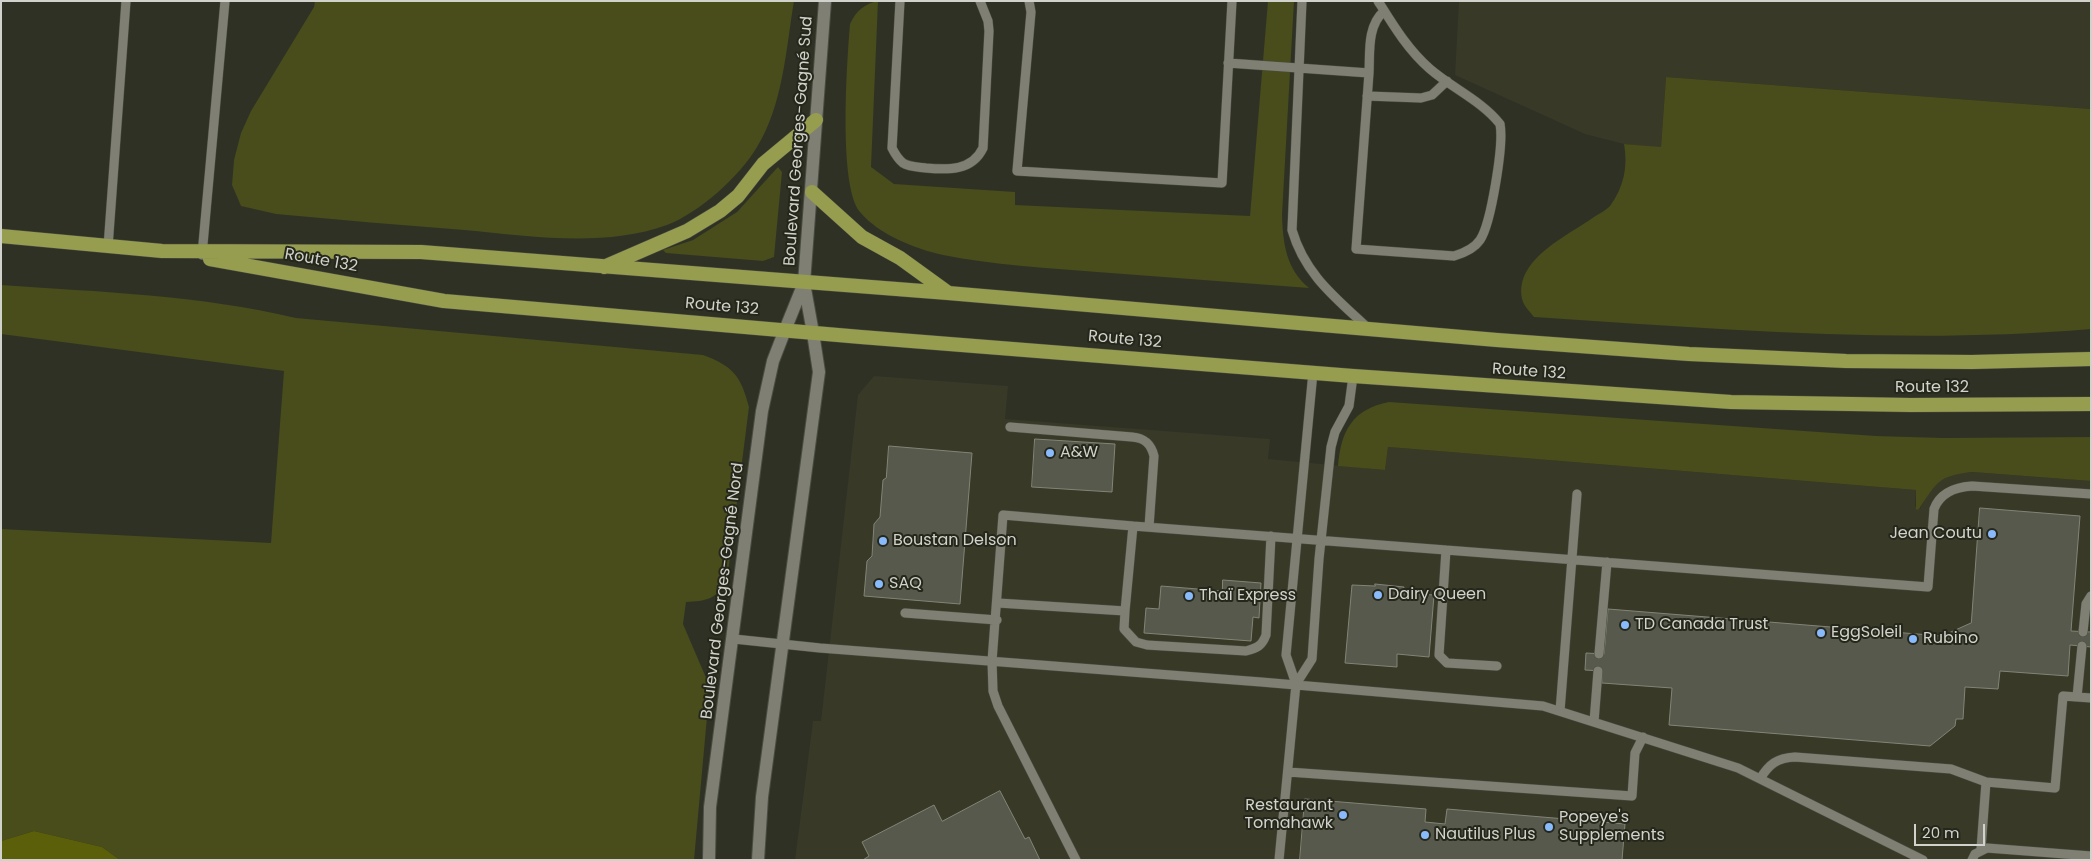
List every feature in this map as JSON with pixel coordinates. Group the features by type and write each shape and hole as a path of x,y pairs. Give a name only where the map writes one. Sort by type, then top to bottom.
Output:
{"highway":[{"path":"603,267 688,231 720,211 743,190 763,164 816,120"},
{"path":"812,192 862,237 900,258 948,293"},
{"name":"Route 132","path":"1,236 202,255 444,301 813,333 1353,376 1731,402 1911,406 2091,404"},
{"name":"Route 132","path":"202,255 420,252 1625,349 1797,359 1936,362 2091,359"}],"street":[{"name":"Boulevard Georges-Gagné Sud","path":"813,333 804,283 826,1"},
{"name":"Boulevard Georges-Gagné Sud","path":"785,330 804,283"},
{"name":"Boulevard Georges-Gagné Nord","path":"709,860 710,806 734,639 766,383 785,330"},
{"path":"758,860 762,797 819,372 813,333"}],"lane":[{"path":"108,247 126,1"},
{"path":"202,255 225,1"},
{"path":"900,1 892,148 896,156 904,164 945,170 967,165 975,160 983,148 989,31 988,22 980,1"},
{"path":"1029,1 1031,12 1017,171 1222,183 1232,1"},
{"path":"1302,1 1292,230 1296,245 1313,275 1369,329"},
{"path":"1378,1 1414,53 1430,69 1494,117 1500,124 1502,133 1485,228 1481,240 1473,248 1454,256 1356,248 1371,35 1377,17 1384,11"},
{"path":"1228,63 1368,73"},
{"path":"1367,96 1421,98 1432,95 1447,81"},
{"path":"1279,860 1296,684 1286,656 1313,372"},
{"path":"1296,684 1312,659 1332,440 1349,406 1353,376"},
{"path":"1010,427 1132,437 1141,438 1147,442 1152,449 1155,465 1149,527"},
{"path":"1076,860 994,698 992,661 997,620 1003,516 1928,587 1934,509 1937,501 1945,494 1956,488 1972,486 2091,494"},
{"path":"1560,711 1577,494"},
{"path":"1133,526 1124,629 1136,642 1147,645 1246,651 1257,649 1263,644 1266,635 1271,536"},
{"path":"1446,550 1439,655 1447,662 1498,666"},
{"path":"1599,654 1607,562"},
{"path":"2083,632 2086,604 2091,596"},
{"path":"998,603 1125,611"},
{"path":"905,613 997,620"},
{"path":"734,639 1296,684 1543,706 1738,768 1923,860"},
{"path":"2077,697 2082,646"},
{"path":"1594,722 1598,671"},
{"path":"1760,779 1766,768 1774,762 1783,758 1795,757 1951,769 1986,782 2055,788 2063,696 2091,698"},
{"path":"1288,772 1632,796 1635,753 1642,737"},
{"path":"1972,860 1981,849 1986,782"},
{"path":"1981,849 2091,856"}],"shaded area":[{"path":"1459,1 2091,1 2091,109 1666,77 1661,148 1624,144 1585,134 1455,75"},
{"path":"874,376 1008,386 1005,419 1270,439 1268,459 1385,470 1388,447 1916,490 1915,506 1920,509 1929,491 1939,481 1954,474 1972,472 2091,481 2091,860 795,860 813,721 821,721 858,395"},
{"path":"34,831 102,847 120,860 1,860 1,841"}],"green space":[{"path":"315,1 794,1 786,57 773,113 757,147 740,170 705,203 667,225 643,232 618,236 566,238 276,214 241,206 232,185 234,160 241,133 251,111 314,7"},
{"path":"878,1 871,167 894,184 1015,192 1015,205 1250,216 1268,1 1294,1 1282,215 1287,255 1295,273 1309,288 1039,268 981,261 943,255 921,249 887,234 860,212 853,198 846,151 846,92 850,24 861,9"},
{"path":"1666,77 2091,109 2091,329 1952,336 1812,334 1534,317 1523,302 1521,287 1525,274 1533,262 1557,241 1610,206 1619,191 1624,176 1624,144 1661,147"},
{"path":"778,167 782,172 774,257 763,261 666,253 663,250 693,240 737,212"},
{"path":"1,285 187,299 260,310 296,318 703,355 729,368 743,387 749,407 727,580 719,592 710,598 686,602 683,624 707,680 708,706 694,860 120,860 102,847 34,831 1,841 1,529 271,543 284,371 1,334"},
{"path":"1389,402 1876,436 1943,438 2091,437 2091,481 1972,472 1945,478 1935,486 1919,509 1916,510 1916,490 1388,447 1385,470 1338,466 1342,442 1351,423 1366,410"}],"building":[{"path":"1035,439 1115,444 1112,492 1032,487"},
{"path":"889,446 972,453 960,604 864,596 867,561 872,556 874,524 880,517 883,480 886,478"},
{"path":"1980,508 2080,516 2071,631 2091,632 2091,647 2070,645 2068,676 2000,671 1998,689 1965,687 1963,719 1956,719 1955,726 1930,746 1669,725 1672,688 1602,683 1602,671 1585,670 1586,653 1604,654 1608,609 1942,636 1971,623"},
{"path":"1223,580 1261,583 1259,618 1253,617 1251,641 1144,633 1146,608 1159,609 1161,586 1222,591"},
{"path":"1375,584 1404,587 1403,593 1434,595 1429,657 1397,654 1397,667 1345,663 1352,585 1375,586"},
{"path":"1000,791 1025,839 1029,837 1040,860 863,860 869,856 862,842 934,805 942,821"},
{"path":"1305,799 1426,809 1425,822 1445,824 1447,809 1625,824 1622,860 1300,860"}],"place":[{"name":"A&W","path":"1050,453"},
{"name":"Jean Coutu","path":"1992,534"},
{"name":"Boustan Delson","path":"883,541"},
{"name":"SAQ","path":"879,584"},
{"name":"Dairy Queen","path":"1378,595"},
{"name":"Thaï Express","path":"1189,596"},
{"name":"TD Canada Trust","path":"1625,625"},
{"name":"EggSoleil","path":"1821,633"},
{"name":"Rubino","path":"1913,639"},
{"name":"Restaurant Tomahawk","path":"1343,815"},
{"name":"Popeye's Supplements","path":"1549,827"},
{"name":"Nautilus Plus","path":"1425,835"}]}
